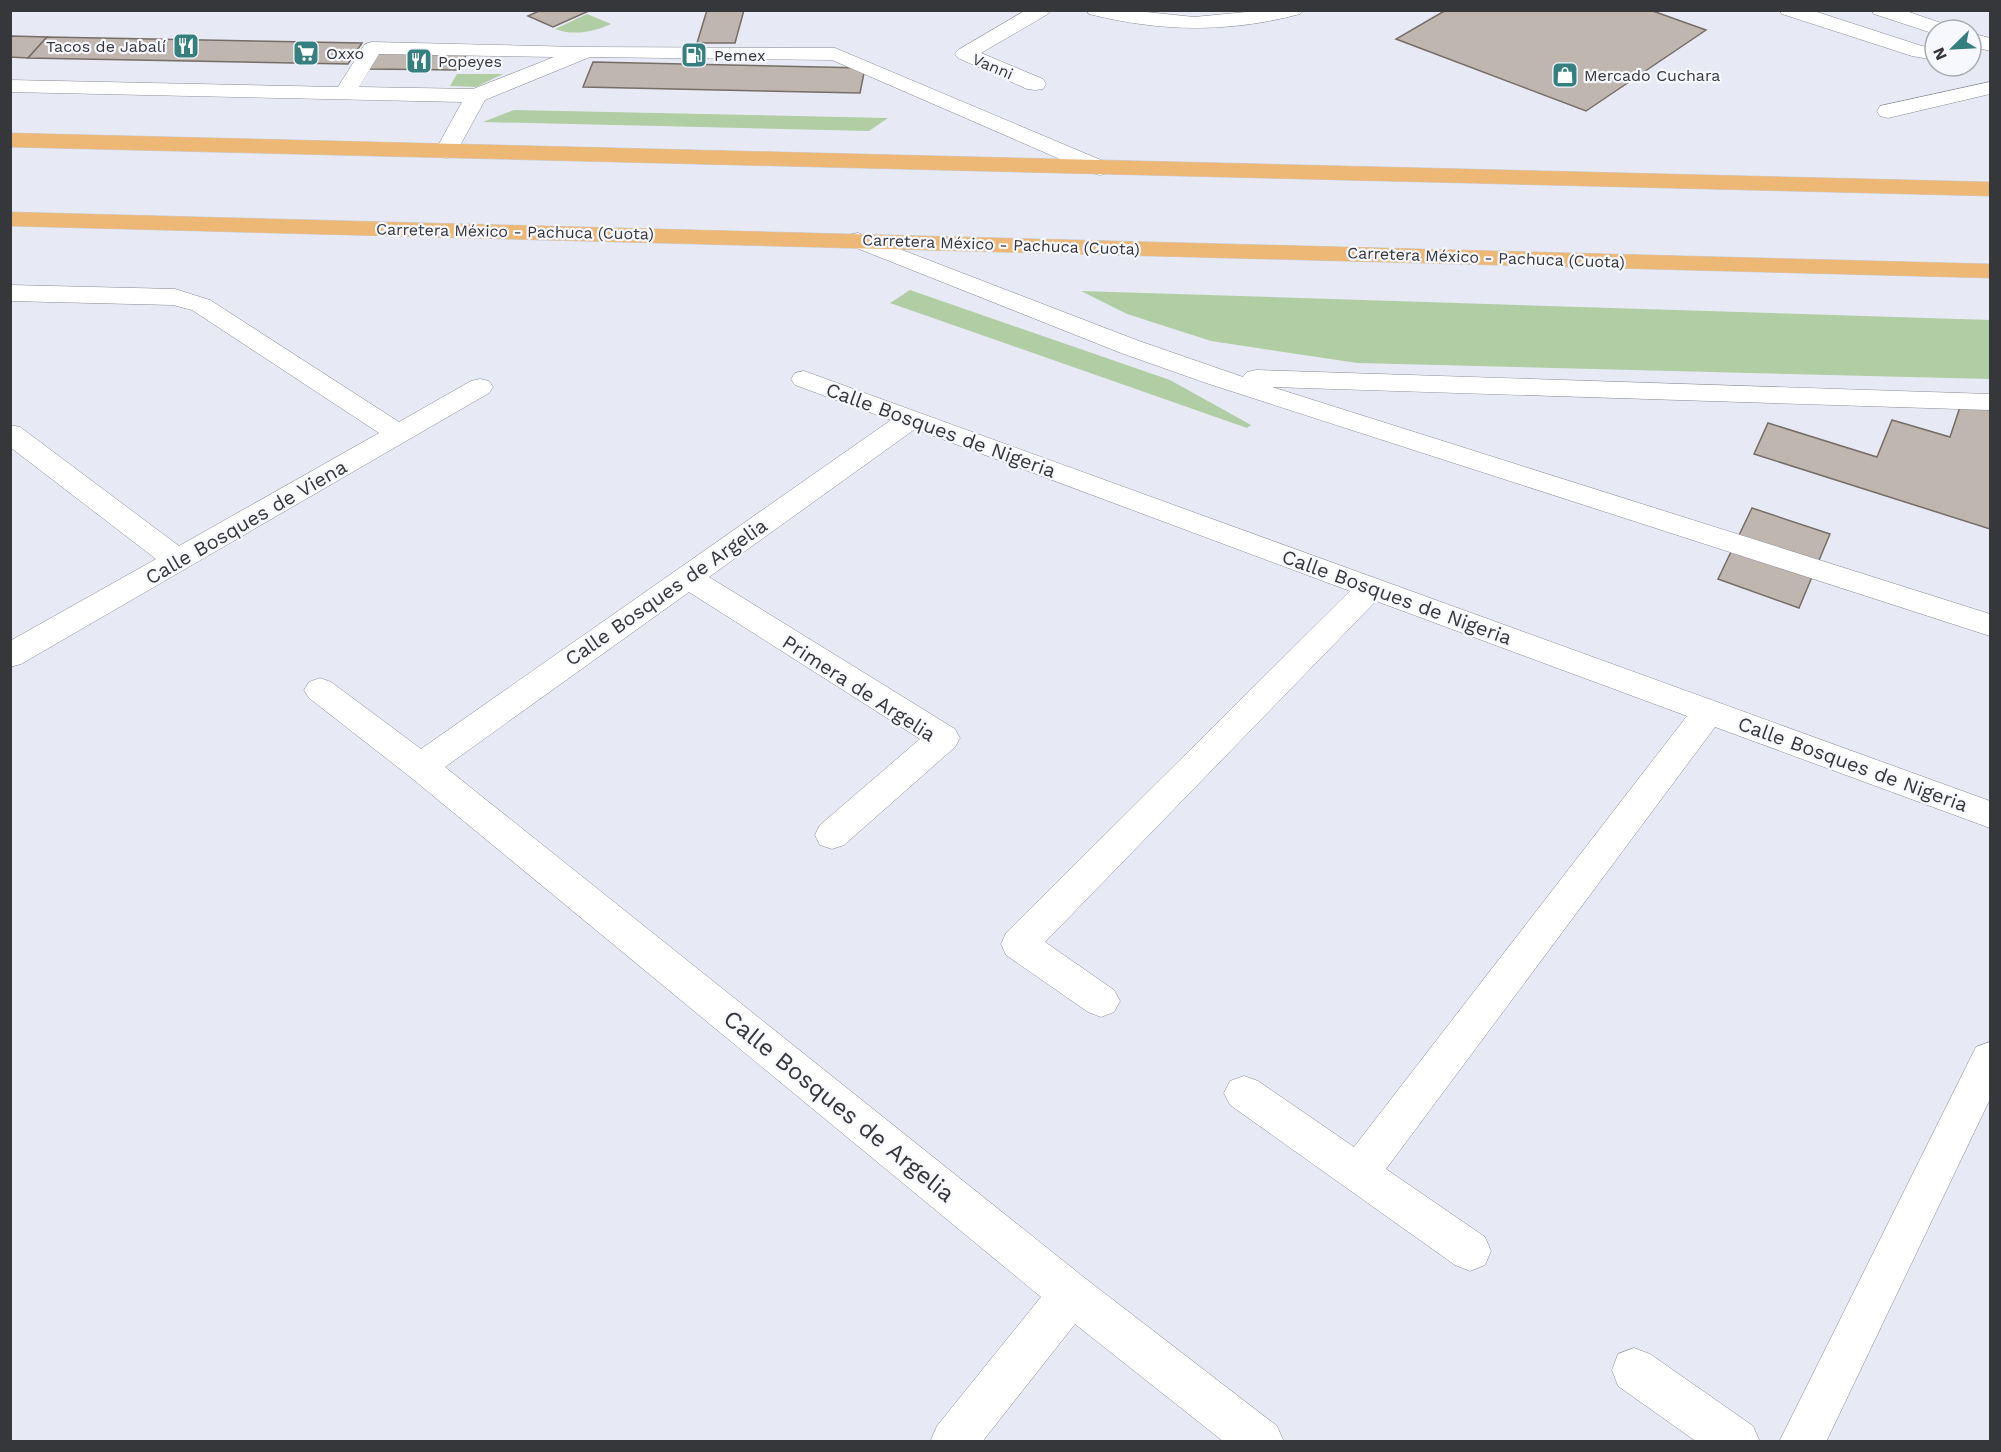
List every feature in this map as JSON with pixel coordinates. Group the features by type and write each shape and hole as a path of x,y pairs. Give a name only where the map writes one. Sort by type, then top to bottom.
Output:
{"highway":[{"path":"10,140 1990,189"},
{"name":"Carretera México - Pachuca (Cuota)","path":"10,219 1990,271"}],"street":[{"name":"Vanni","path":"1035,84 965,54 1041,10"},
{"path":"1103,11 1169,22 1222,22 1293,10"},
{"path":"1789,10 1923,52"},
{"path":"1881,10 1923,24"},
{"path":"345,93 372,48 835,54 1100,168"},
{"path":"10,86 476,96 587,51"},
{"path":"1888,111 1990,88"},
{"path":"446,151 476,96"},
{"path":"858,240 1130,347 1215,377 1990,625"},
{"path":"10,293 175,297 201,304 399,434"},
{"path":"1215,377 1990,402"},
{"name":"Calle Bosques de Nigeria","path":"804,379 1990,815"},
{"name":"Calle Bosques de Viena","path":"10,656 480,387"},
{"name":"Calle Bosques de Argelia","path":"420,766 911,419"},
{"path":"10,433 178,561"},
{"name":"Primera de Argelia","path":"687,577 944,738 832,835"},
{"path":"1101,1001 1019,944 1371,588"},
{"name":"Calle Bosques de Argelia","path":"320,690 420,766 1071,1294 1261,1442"},
{"path":"1358,1173 1709,711"},
{"path":"1802,1442 1990,1059"},
{"path":"1244,1093 1470,1251"},
{"path":"953,1442 1071,1294"},
{"path":"1634,1370 1737,1442"}],"green space":[{"path":"587,14 611,24 583,32 555,29"},
{"path":"457,74 503,74 476,87 450,86"},
{"path":"514,110 888,118 869,131 483,122"},
{"path":"910,290 1170,380 1251,425 1247,428 890,303"},
{"path":"1081,291 1990,320 1990,379 1357,363 1211,341 1127,314"}],"building":[{"path":"541,10 591,10 553,27 528,16"},
{"path":"707,10 744,10 735,43 697,43"},
{"name":"Mercado Cuchara","path":"1446,10 1650,10 1706,30 1586,111 1396,39"},
{"path":"10,36 47,37 28,58 10,57"},
{"path":"47,37 362,43 348,64 28,58"},
{"name":"Popeyes","path":"379,52 467,53 459,70 369,69"},
{"path":"593,62 865,68 860,93 583,87"},
{"path":"1962,401 1990,409 1990,529 1754,454 1768,423 1877,457 1892,420 1950,437"},
{"path":"1752,508 1830,534 1799,608 1718,579"}],"place":[{"name":"Tacos de Jabalí","path":"186,46"},
{"name":"Oxxo","path":"306,53"},
{"name":"Pemex","path":"694,55"},
{"name":"Popeyes","path":"419,61"},
{"name":"Mercado Cuchara","path":"1565,75"}]}
